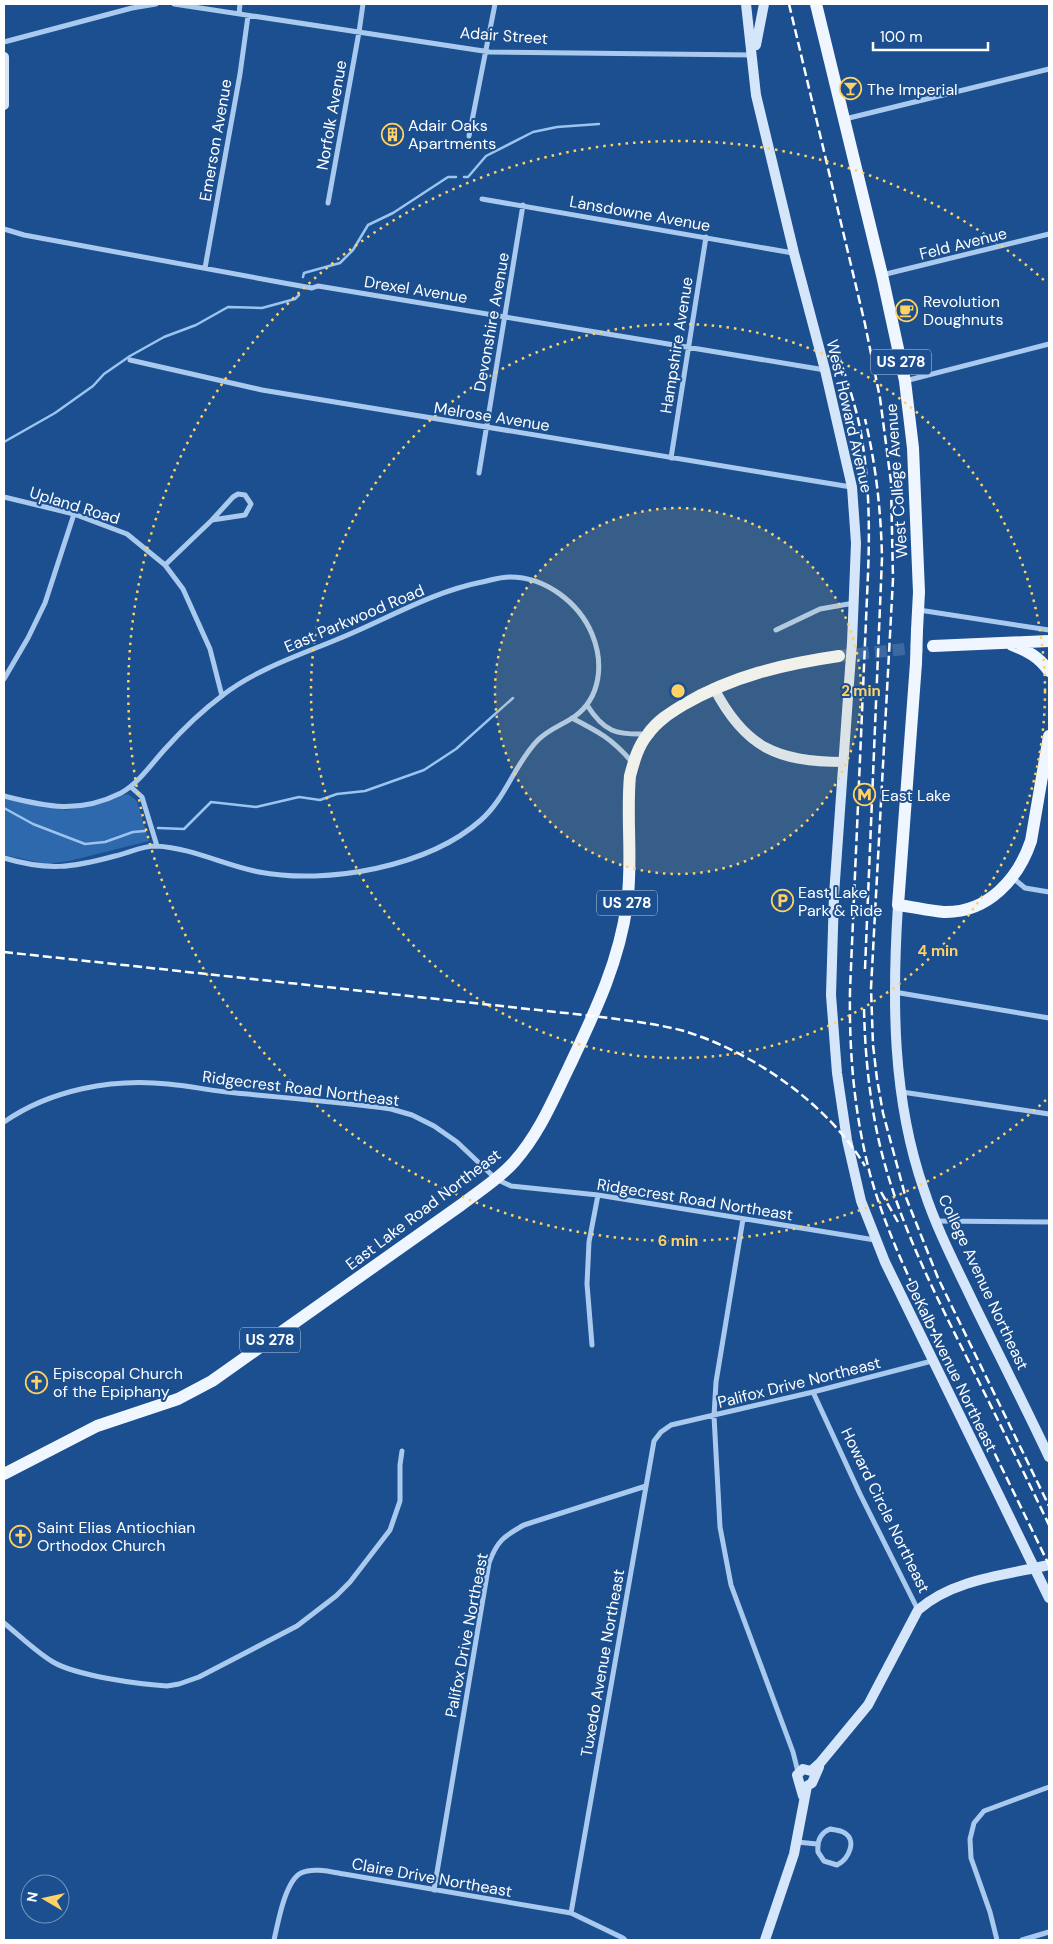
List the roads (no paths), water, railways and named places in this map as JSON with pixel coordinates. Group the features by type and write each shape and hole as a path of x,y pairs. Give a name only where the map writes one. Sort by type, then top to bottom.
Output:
{"main road":[{"path":"746,5 757,8 763,4"},
{"path":"752,55 756,46 756,36 763,4"},
{"name":"West College Avenue","path":"816,4 882,275 905,381 913,444 918,610 910,756"},
{"name":"West Howard Avenue","path":"746,5 756,95 794,253 825,370 852,487 856,535 854,603 834,904 831,995 837,1073 847,1140"},
{"path":"4,57 4,105"},
{"path":"933,646 1049,641"},
{"path":"1005,642 1031,652 1043,662 1049,671"},
{"name":"East Lake Road Northeast","path":"4,1474 97,1426 178,1399 206,1384 496,1179 514,1162 538,1130 593,1016 615,960 627,903 630,868 629,788 633,763 647,734 670,713 714,688 760,671 794,662 839,656"},
{"path":"714,688 735,722 762,746 792,759 810,762 843,762"},
{"path":"898,905 928,910 956,911 982,903 1003,888 1013,878 1026,856 1031,841 1046,772 1049,736"},
{"name":"College Avenue Northeast","path":"910,756 898,905 894,992 896,1050 914,1159 935,1221 1049,1457"},
{"name":"DeKalb Avenue Northeast","path":"847,1140 861,1201 875,1240 932,1361 1049,1598"},
{"path":"918,1610 930,1600 949,1590 1049,1565"},
{"name":"Howard Circle Northeast","path":"808,1780 868,1705 918,1610"},
{"path":"765,1940 797,1842 803,1797 808,1780 804,1769 798,1772"}],"street":[{"path":"4,42 132,8 156,4"},
{"name":"Adair Street","path":"174,4 486,52 752,55"},
{"path":"238,14 240,4"},
{"name":"Norfolk Avenue","path":"328,203 363,4"},
{"path":"470,136 495,4"},
{"name":"Emerson Avenue","path":"205,268 240,74 248,16"},
{"path":"844,119 1049,69"},
{"name":"Lansdowne Avenue","path":"482,199 794,253"},
{"name":"Devonshire Avenue","path":"480,473 524,205"},
{"name":"Drexel Avenue","path":"4,228 24,234 312,288 318,286 506,316 825,370"},
{"name":"Feld Avenue","path":"882,275 1049,234"},
{"name":"Hampshire Avenue","path":"671,458 706,237"},
{"path":"905,381 1049,344"},
{"name":"Melrose Avenue","path":"130,360 262,390 852,487"},
{"path":"165,565 233,497 238,494 245,495 248,498 251,504 245,515 212,520"},
{"name":"Upland Road","path":"4,498 74,514 127,534 165,565 183,589 210,649 222,696"},
{"path":"4,679 28,638 45,603 74,514"},
{"name":"East Parkwood Road","path":"4,796 68,808 108,798 131,787 178,736 222,696 265,670 444,593 471,584 512,577 546,586 567,599 586,620 597,646 600,672 596,688 587,705"},
{"path":"776,630 820,609 854,603"},
{"path":"918,610 1049,630"},
{"path":"4,858 39,867 68,867 121,855 148,846 157,846 176,848 257,872 303,876 351,874 414,857 458,837 480,820 502,794 539,739 556,725 572,718 587,705 596,718 609,730 617,733 647,734"},
{"path":"572,718 602,733 621,749 633,763"},
{"path":"131,787 142,797 157,846"},
{"path":"1013,878 1024,888 1049,892"},
{"path":"894,992 1049,1018"},
{"name":"Ridgecrest Road Northeast","path":"4,1122 40,1102 68,1092 129,1082 166,1084 232,1093 355,1104 391,1109 412,1115 434,1126 457,1142 496,1179 504,1184 598,1195 875,1240"},
{"path":"902,1092 1049,1114"},
{"path":"592,1344 587,1284 589,1242 598,1195"},
{"path":"743,1219 716,1382 714,1416 720,1527 731,1585 793,1752 798,1772"},
{"path":"935,1221 1049,1222"},
{"name":"Palifox Drive Northeast","path":"671,1425 813,1392 932,1361"},
{"name":"Howard Circle Northeast","path":"813,1392 860,1494 918,1610"},
{"name":"Tuxedo Avenue Northeast","path":"571,1913 654,1441 660,1432 671,1425"},
{"path":"4,1624 52,1662 63,1667 97,1676 167,1686 199,1677 297,1626 336,1596 350,1582 390,1530 400,1501 402,1451"},
{"name":"Palifox Drive Northeast","path":"434,1890 489,1563 496,1546 507,1535 524,1525 646,1486"},
{"path":"998,1940 971,1858 970,1839 974,1823 984,1811 1049,1788"},
{"path":"830,1829 838,1830 848,1836 850,1850 844,1862 838,1865 830,1864 820,1856 817,1844 824,1832 830,1829"},
{"path":"797,1842 817,1844"},
{"name":"Claire Drive Northeast","path":"274,1940 285,1898 294,1878 302,1872 314,1870 571,1913 625,1940"},
{"path":"1022,1940 1049,1932"}],"waterway":[{"path":"464,177 468,177 486,156 533,132 557,127 599,124"},
{"path":"303,277 304,273 340,263 353,250 368,225 393,213 448,177 456,177"},
{"path":"4,442 55,413 93,386 104,374 130,356 164,337 196,325 228,307 262,308 295,299 299,295"},
{"path":"158,828 184,829 211,802 256,807 299,797 320,800 337,794 365,791 424,770 456,749 513,698"},
{"path":"4,808 33,824 85,844 105,842 133,832 145,831"}],"tunnel":[{"path":"839,656 933,646"}],"railway":[{"path":"789,4 865,324 880,398 891,482 893,579 871,988 873,1045 877,1079 883,1113 905,1195 938,1278 1049,1506"},
{"path":"834,343 852,396 860,428 868,501 868,574 850,990 850,1036 860,1128 877,1198 895,1246 1049,1565"},
{"path":"865,419 877,488 882,558 865,969"},
{"path":"4,952 593,1016 673,1028 710,1040 736,1052 786,1083 831,1122 865,1166"},
{"path":"864,1009 865,1042 872,1105 885,1164 902,1217 936,1294 1049,1525"},
{"path":"881,1192 898,1222"}],"place":[{"name":"The Imperial","path":"851,89"},
{"name":"Adair Oaks Apartments","path":"392,134"},
{"name":"Revolution Doughnuts","path":"907,310"},
{"name":"East Lake","path":"865,795"},
{"name":"East Lake Park & Ride","path":"782,901"},
{"name":"Episcopal Church of the Epiphany","path":"37,1382"},
{"name":"Saint Elias Antiochian Orthodox Church","path":"21,1536"}]}
